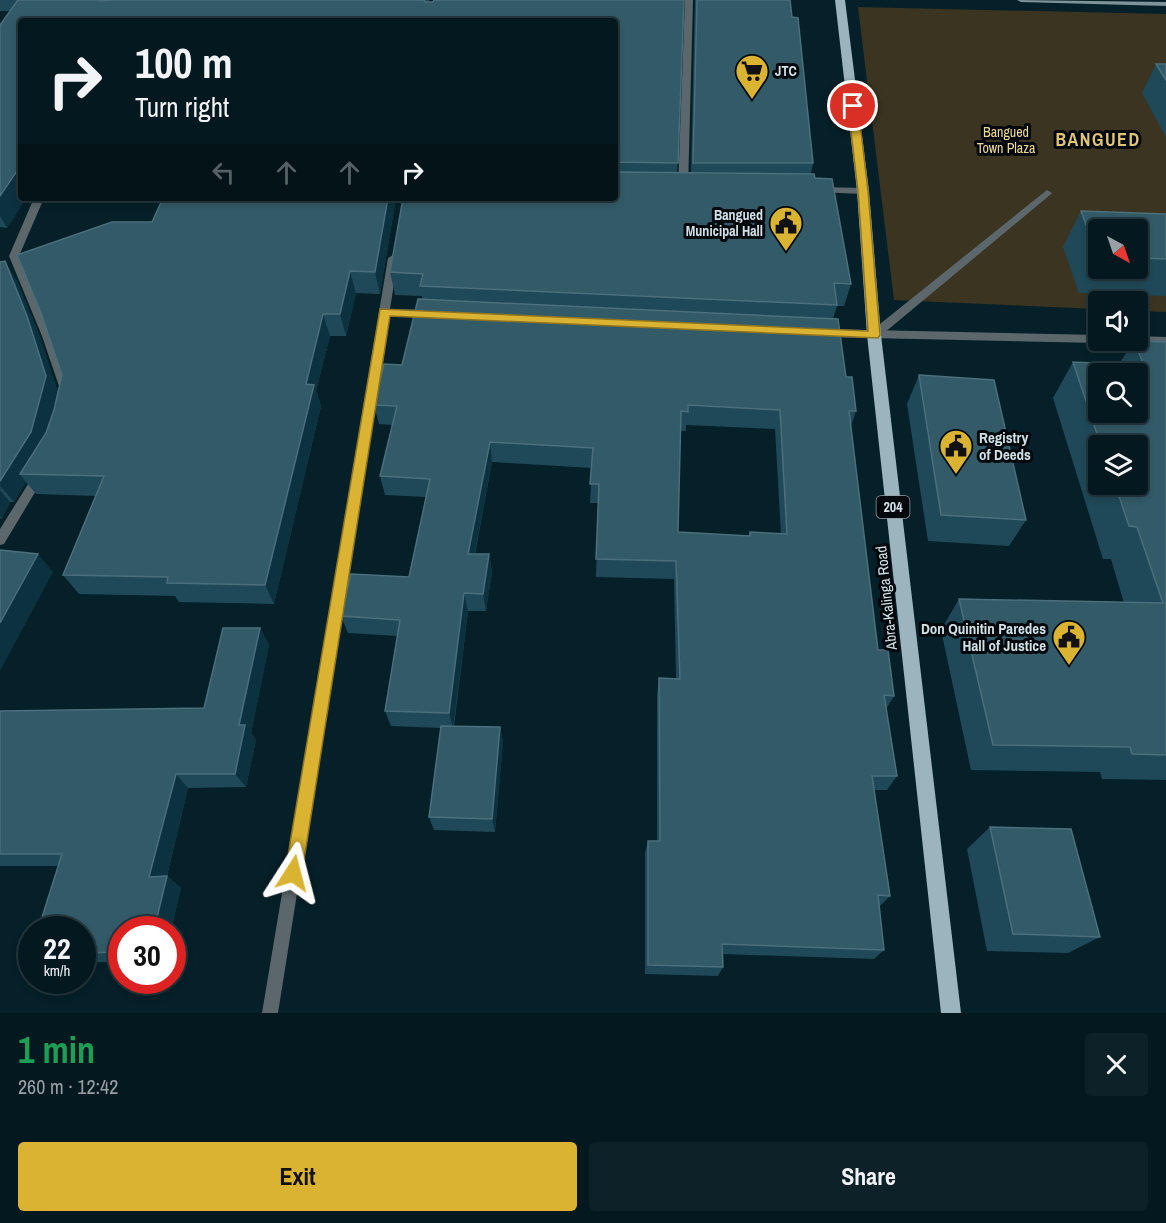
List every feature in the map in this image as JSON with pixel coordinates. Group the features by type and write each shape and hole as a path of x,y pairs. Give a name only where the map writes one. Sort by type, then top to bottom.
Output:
{"main road":[{"name":"Abra-Kalinga Road","path":"840,0 863,191 874,335 951,1013"}],"street":[{"path":"683,189 689,0"},
{"path":"1021,0 1166,4"},
{"path":"671,189 694,189"},
{"path":"807,190 863,191"},
{"path":"874,335 1047,193"},
{"path":"38,201 11,258 62,376 67,396 65,407"},
{"path":"270,1013 396,244"},
{"path":"385,312 444,315"},
{"path":"814,332 1088,339"},
{"path":"1148,340 1166,341"},
{"path":"0,540 47,463"}],"green space":[{"name":"Bangued Town Plaza","path":"858,7 1166,14 1166,312 1148,311 1148,291 1088,291 1088,309 894,300"}],"building":[{"path":"18,0 424,0 433,2 434,0 684,0 678,163 618,162 618,18 18,18 18,169 0,196 0,25"},
{"name":"JTC","path":"697,0 790,0 792,17 798,18 813,163 693,163"},
{"path":"1156,64 1166,64 1166,80"},
{"path":"618,172 814,174 815,178 832,179 851,284 834,283 837,305 420,286 423,274 390,272 402,201 618,201"},
{"path":"162,201 387,201 375,272 350,271 340,314 323,314 306,384 314,385 265,585 167,583 168,577 63,575 104,476 20,474 46,433 62,375 41,313 17,255 112,222 152,222"},
{"path":"1081,211 1166,214 1166,259 1148,258 1148,219 1088,219 1088,230"},
{"path":"5,261 27,316 46,376 31,432 0,481 0,262"},
{"path":"418,299 838,319 846,377 852,377 856,411 849,411 878,650 888,650 894,696 884,695 897,776 872,776 890,896 878,895 884,950 722,944 723,967 648,965 648,841 660,841 659,678 680,679 676,561 596,559 599,484 590,484 593,448 490,442 468,554 489,554 483,594 464,593 449,713 385,711 400,620 341,616 351,574 409,577 430,479 380,476 397,406 374,405 384,364 402,365","holes":["688,405 780,410 787,534 750,532 750,536 678,532 681,411 688,412"]},
{"path":"1148,341 1166,342 1166,755 1132,754 1130,747 993,745 959,599 1163,603 1137,527 1129,526 1119,495 1148,495 1148,435 1097,435 1093,423 1148,423 1148,363 1143,363 1138,351 1148,351"},
{"path":"1073,362 1097,363 1088,363 1088,407"},
{"path":"919,375 994,380 1026,520 941,515"},
{"path":"0,550 38,554 0,623"},
{"path":"223,628 260,628 239,725 245,725 235,774 176,774 149,877 167,876 157,916 108,916 108,952 96,953 96,916 42,916 62,854 0,854 0,711 204,708"},
{"path":"441,726 500,727 492,819 429,817"},
{"path":"990,827 1071,829 1100,937 1013,934"}],"place":[{"name":"JTC","path":"752,100"},
{"name":"Bangued Municipal Hall","path":"786,252"},
{"name":"Registry of Deeds","path":"956,475"},
{"name":"Don Quinitin Paredes Hall of Justice","path":"1069,666"}],"district":[{"name":"BANGUED","path":"1098,139"}],"route":[{"path":"293,873 385,312 874,335 863,191 853,106"}]}
